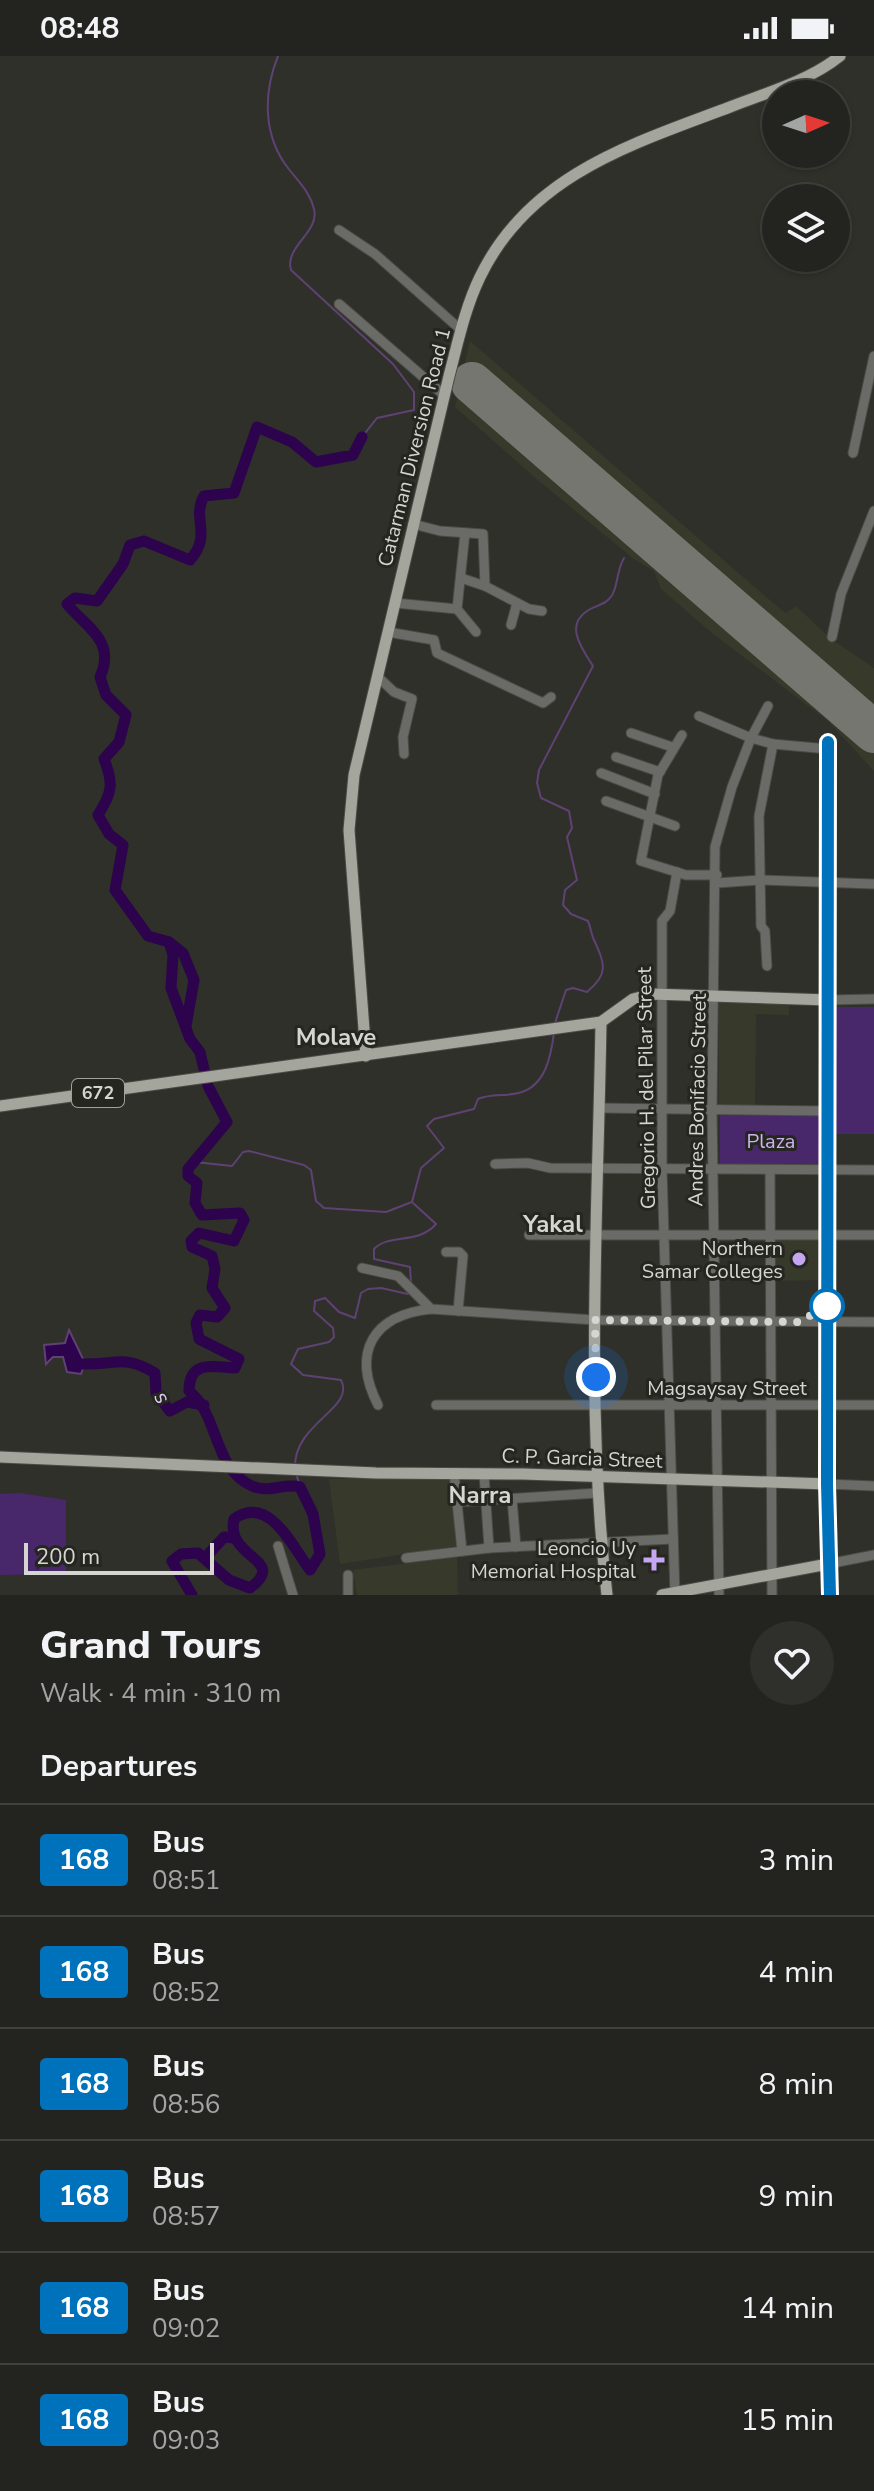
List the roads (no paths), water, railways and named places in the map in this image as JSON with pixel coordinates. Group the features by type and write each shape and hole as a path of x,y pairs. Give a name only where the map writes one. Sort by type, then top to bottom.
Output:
{"main road":[{"name":"Catarman Diversion Road 1","path":"366,1056 349,830 354,775 444,395 461,330 480,276 501,243 539,199 561,181 618,150 794,81 840,56"},
{"name":"672","path":"0,1106 601,1022 633,999 662,993 828,1000"},
{"path":"828,1000 827,1484 830,1595"},
{"path":"601,1022 595,1320 597,1476 607,1595"},
{"name":"C. P. Garcia Street","path":"0,1459 827,1484"},
{"path":"670,1594 719,1589 772,1574 828,1564"}],"street":[{"path":"339,230 375,254 461,330"},
{"path":"339,304 444,395"},
{"path":"853,453 874,356"},
{"path":"832,637 841,594 874,511"},
{"path":"413,524 483,534 485,586"},
{"path":"457,609 465,533"},
{"path":"461,578 542,611"},
{"path":"395,603 457,609 476,632"},
{"path":"511,625 517,603"},
{"path":"388,632 434,640 437,653 543,703 551,697"},
{"path":"377,676 394,692 412,699 403,737 404,754"},
{"name":"Andres Bonifacio Street","path":"719,1589 715,1481 712,1110 716,995 715,847 732,787 751,738 768,706"},
{"path":"699,716 773,744 828,745 828,1000"},
{"path":"631,733 677,748 682,735"},
{"path":"767,966 760,880 759,816 773,744"},
{"path":"672,747 660,772 641,861 677,872 717,879 874,884"},
{"path":"616,757 660,772"},
{"path":"601,773 655,794"},
{"path":"606,801 675,826"},
{"name":"Gregorio H. del Pilar Street","path":"670,1594 673,1479 662,1169 662,921 670,911 677,872"},
{"name":"672","path":"828,1000 874,999"},
{"path":"600,1108 828,1111"},
{"path":"495,1164 599,1169 874,1170"},
{"path":"770,1170 772,1595"},
{"path":"529,1235 874,1235"},
{"path":"446,1252 459,1252 463,1256 458,1311"},
{"path":"362,1268 398,1276 431,1309"},
{"path":"378,1405 365,1367 367,1350 382,1326 398,1315 431,1309 595,1320 874,1322"},
{"name":"Magsaysay Street","path":"436,1405 671,1408 874,1405"},
{"path":"454,1473 462,1551"},
{"path":"484,1474 489,1548"},
{"name":"C. P. Garcia Street","path":"827,1484 874,1486"},
{"path":"457,1502 598,1493"},
{"path":"512,1499 516,1547"},
{"path":"406,1558 489,1548 673,1539"},
{"path":"278,1546 293,1595"},
{"path":"828,1564 874,1555"},
{"path":"348,1575 348,1595"}],"waterway":[{"path":"278,56 268,99 270,128 280,156 307,192 314,209 312,225 292,254 291,270 393,364 414,392 414,410 377,418 362,437"},
{"path":"186,1026 194,980 183,953 169,942 148,936 115,890 123,845 109,834 98,815 110,788 104,759 119,742 126,715 106,695 100,677 105,654 102,645 67,604 75,598 97,601 123,564 130,545 144,541 190,560 200,542 200,512 204,496 234,493 257,427 292,442 316,462 353,455 362,437"},
{"path":"555,1023 566,990 573,988 587,992 599,980 603,968 588,921 571,914 563,905 565,890 577,880 567,837 572,828 569,811 541,798 537,783 539,770 593,666 578,638 577,624 587,611 604,603 612,595 624,558"},
{"path":"169,942 173,955 171,988 190,1039 200,1052 208,1086 227,1122 188,1169 188,1176 197,1183 195,1203 202,1215 240,1213 244,1220 234,1241 199,1233 191,1241 192,1247 212,1256 215,1269 212,1288 225,1308 217,1317 200,1315 196,1323 199,1339 239,1359 235,1368 212,1366 198,1369 190,1381 189,1391 206,1413 223,1455 239,1478 259,1488 300,1487 313,1514 320,1554 310,1570 278,1526 258,1513 247,1513 234,1519 234,1532 238,1543 260,1564 263,1571 260,1578 250,1588 229,1580 198,1553 181,1554 172,1561 192,1595"},
{"path":"195,1162 232,1166 243,1152 249,1151 304,1165 311,1170 316,1201 324,1208 386,1212 412,1202 421,1168 444,1148 427,1126 434,1119 474,1109 478,1099 530,1088 546,1068 554,1033"},
{"path":"411,1284 410,1267 374,1259 374,1249 387,1241 421,1235 436,1224 413,1203"},
{"path":"295,1467 297,1452 304,1439 333,1408 343,1390 341,1380 303,1375 291,1364 298,1349 329,1342 334,1337 333,1328 314,1311 315,1301 325,1298 339,1312 355,1318 361,1293 368,1289 381,1288 408,1294"},
{"name":"s","path":"82,1364 127,1362 144,1367 155,1373 156,1393 170,1411 187,1402 204,1405"},
{"path":"296,1473 300,1487"},
{"path":"205,1558 224,1537 234,1538"}],"place":[{"name":"Northern Samar Colleges","path":"799,1259"},
{"name":"Leoncio Uy Memorial Hospital","path":"654,1560"}],"district":[{"name":"Molave","path":"336,1037"},
{"name":"Yakal","path":"553,1224"},
{"name":"Narra","path":"480,1495"}],"park label":[{"name":"Plaza","path":"771,1141"}]}
